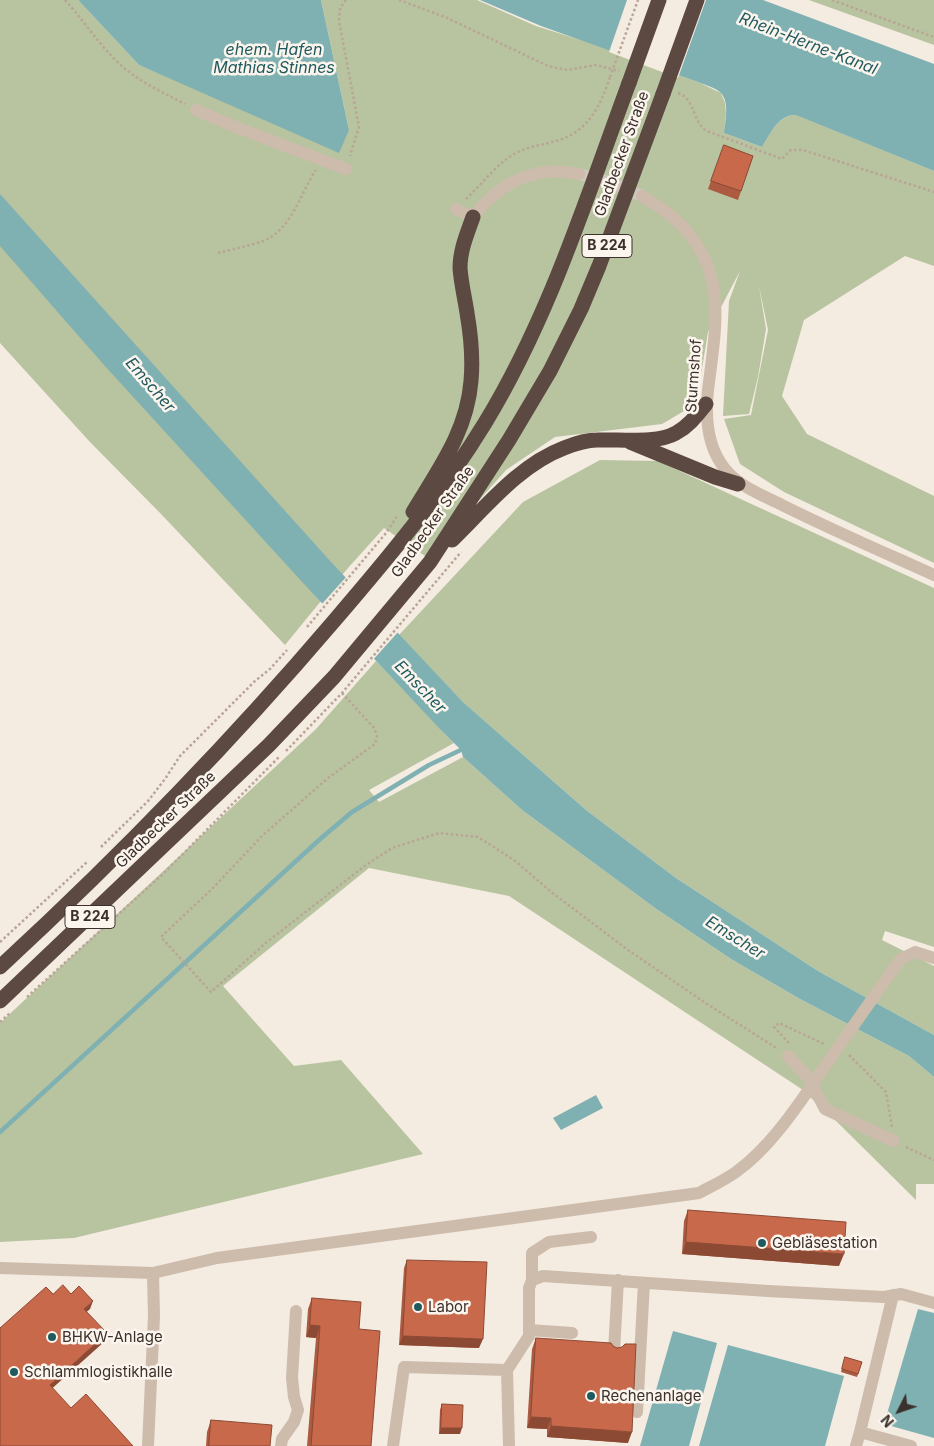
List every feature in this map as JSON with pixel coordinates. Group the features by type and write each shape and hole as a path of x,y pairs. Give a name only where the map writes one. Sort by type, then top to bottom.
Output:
{"highway":[{"name":"B 224","path":"625,78 659,0"},
{"name":"Gladbecker Straße","path":"0,1001 269,744 334,677 430,562 539,392 581,309 600,266 668,93 697,0"},
{"name":"Gladbecker Straße","path":"0,967 128,844 242,725 307,653 378,569 453,473 485,423 534,331 569,245 625,78"},
{"path":"378,569 439,472 456,440 466,409 471,382 472,356 460,268 463,243 473,217"},
{"path":"430,562 490,502 537,462 562,448 581,442 661,439 675,434 687,426 706,404"},
{"path":"626,440 714,477 738,484"}],"street":[{"path":"196,110 346,169"},
{"path":"456,209 473,217 494,194 521,178 549,171 579,174"},
{"name":"Sturmshof","path":"642,196 668,214 689,233 702,252 711,273 716,300 713,348 706,404 709,438 713,450 725,469 738,484 807,518 934,575"},
{"path":"0,1268 153,1273 217,1258 699,1193 736,1172 758,1154 793,1112 902,959 915,952 934,958"},
{"path":"788,1056 808,1076 825,1109 894,1141"},
{"path":"509,1446 507,1370 529,1336 529,1288 532,1280 532,1253 549,1242 591,1237"},
{"path":"148,1446 154,1316 153,1273"},
{"path":"532,1280 543,1276 884,1297 901,1294 934,1303"},
{"path":"614,1351 618,1280"},
{"path":"637,1412 644,1282"},
{"path":"856,1446 893,1295"},
{"path":"281,1446 282,1439 294,1422 298,1410 294,1397 292,1378 296,1311"},
{"path":"529,1330 572,1333"},
{"path":"393,1446 404,1367 507,1370"},
{"path":"860,1432 911,1446"}],"path":[{"path":"65,0 106,50 125,68 156,89 196,110"},
{"path":"346,0 340,8 339,21 359,127 346,169"},
{"path":"399,0 445,17 548,66 567,70 600,66 625,78"},
{"path":"456,209 511,155 530,147 559,140 582,127 598,108 638,0"},
{"path":"832,0 934,37"},
{"path":"668,93 682,94 688,99 703,129 782,159 792,150 803,150 934,192"},
{"path":"218,253 265,240 275,234 287,222 322,160"},
{"path":"307,627 386,533 403,509"},
{"path":"22,1002 163,874 342,693 462,552"},
{"path":"95,854 148,801 180,756 255,681 270,669 289,648"},
{"path":"342,693 374,728 377,736 375,744 328,778 262,836 213,888 161,937 211,992 267,942 366,865 392,848 440,833 478,837 514,860 550,891 628,950 788,1056 792,1046 774,1027 779,1023"},
{"path":"0,942 89,860"},
{"path":"0,1022 14,1009"},
{"path":"886,1092 894,1141 934,1160"}],"green space":[{"path":"0,0 78,0 139,65 182,83 349,130 321,0 477,0 536,26 600,46 698,82 721,93 726,113 724,133 762,147 780,121 797,115 934,171 934,266 905,256 804,320 782,396 807,434 934,496 934,563 784,492 740,464 724,419 751,415 768,330 759,286 766,329 758,377 749,414 723,416 729,301 740,271 708,332 696,404 662,424 555,437 506,470 428,558 384,528 348,568 285,645 90,442 0,343"},
{"path":"809,0 934,0 934,45"},
{"path":"600,460 658,461 934,588 934,947 885,931 882,940 934,966 934,1035 818,971 676,878 586,810 463,702 399,635 523,502"},
{"path":"376,661 454,743 369,790 379,802 463,757 522,810 655,908 731,959 800,999 909,1056 934,1077 934,1184 916,1184 916,1200 800,1088 509,896 369,868 223,986 294,1066 341,1060 423,1154 74,1238 0,1242 0,1023 316,729"}],"water":[{"name":"ehem. Hafen Mathias Stinnes","path":"78,0 321,0 349,130 339,153 139,65"},
{"name":"Rhein-Herne-Kanal","path":"480,0 763,0 934,64 934,171 796,115 780,121 762,147 724,133 725,102 721,93 716,90 541,26"},
{"name":"Emscher","path":"0,194 331,562 463,702 586,810 676,878 818,971 934,1035 934,1077 909,1056 800,999 731,959 655,908 522,810 463,757 461,750 304,584 104,365 0,246"},
{"path":"596,1095 603,1108 561,1130 553,1118"},
{"path":"918,1309 934,1313 934,1438 884,1424"},
{"path":"673,1331 717,1343 689,1446 640,1446"},
{"path":"728,1345 844,1376 825,1446 699,1446"}],"pier":[{"path":"627,0 706,0 678,78 609,52"},
{"path":"347,576 399,631 372,661 321,605"}],"building":[{"path":"724,145 753,156 741,191 711,181"},
{"name":"Gebläsestation","path":"688,1210 846,1222 844,1254 686,1242"},
{"path":"407,1260 487,1262 483,1339 403,1336"},
{"path":"63,1285 71,1294 79,1286 93,1301 84,1309 107,1333 50,1385 71,1408 86,1394 133,1446 0,1446 0,1328 46,1287 53,1294"},
{"path":"312,1298 361,1302 359,1329 380,1331 371,1446 311,1446 320,1326 310,1325"},
{"name":"Rechenanlage","path":"536,1338 611,1343 617,1348 625,1344 636,1344 632,1432 551,1426 551,1418 531,1417"},
{"path":"845,1357 862,1362 858,1374 842,1369"},
{"path":"442,1404 463,1405 462,1428 441,1428"},
{"path":"211,1420 272,1425 270,1446 209,1446"}],"waterway":[{"path":"0,1132 352,812 429,765 465,748"}],"tunnel":[{"path":"579,174 610,182 642,196"}],"place":[{"name":"Gebläsestation","path":"762,1243"},
{"name":"Labor","path":"418,1307"},
{"name":"BHKW-Anlage","path":"52,1337"},
{"name":"Schlammlogistikhalle","path":"14,1372"},
{"name":"Rechenanlage","path":"591,1396"}]}
